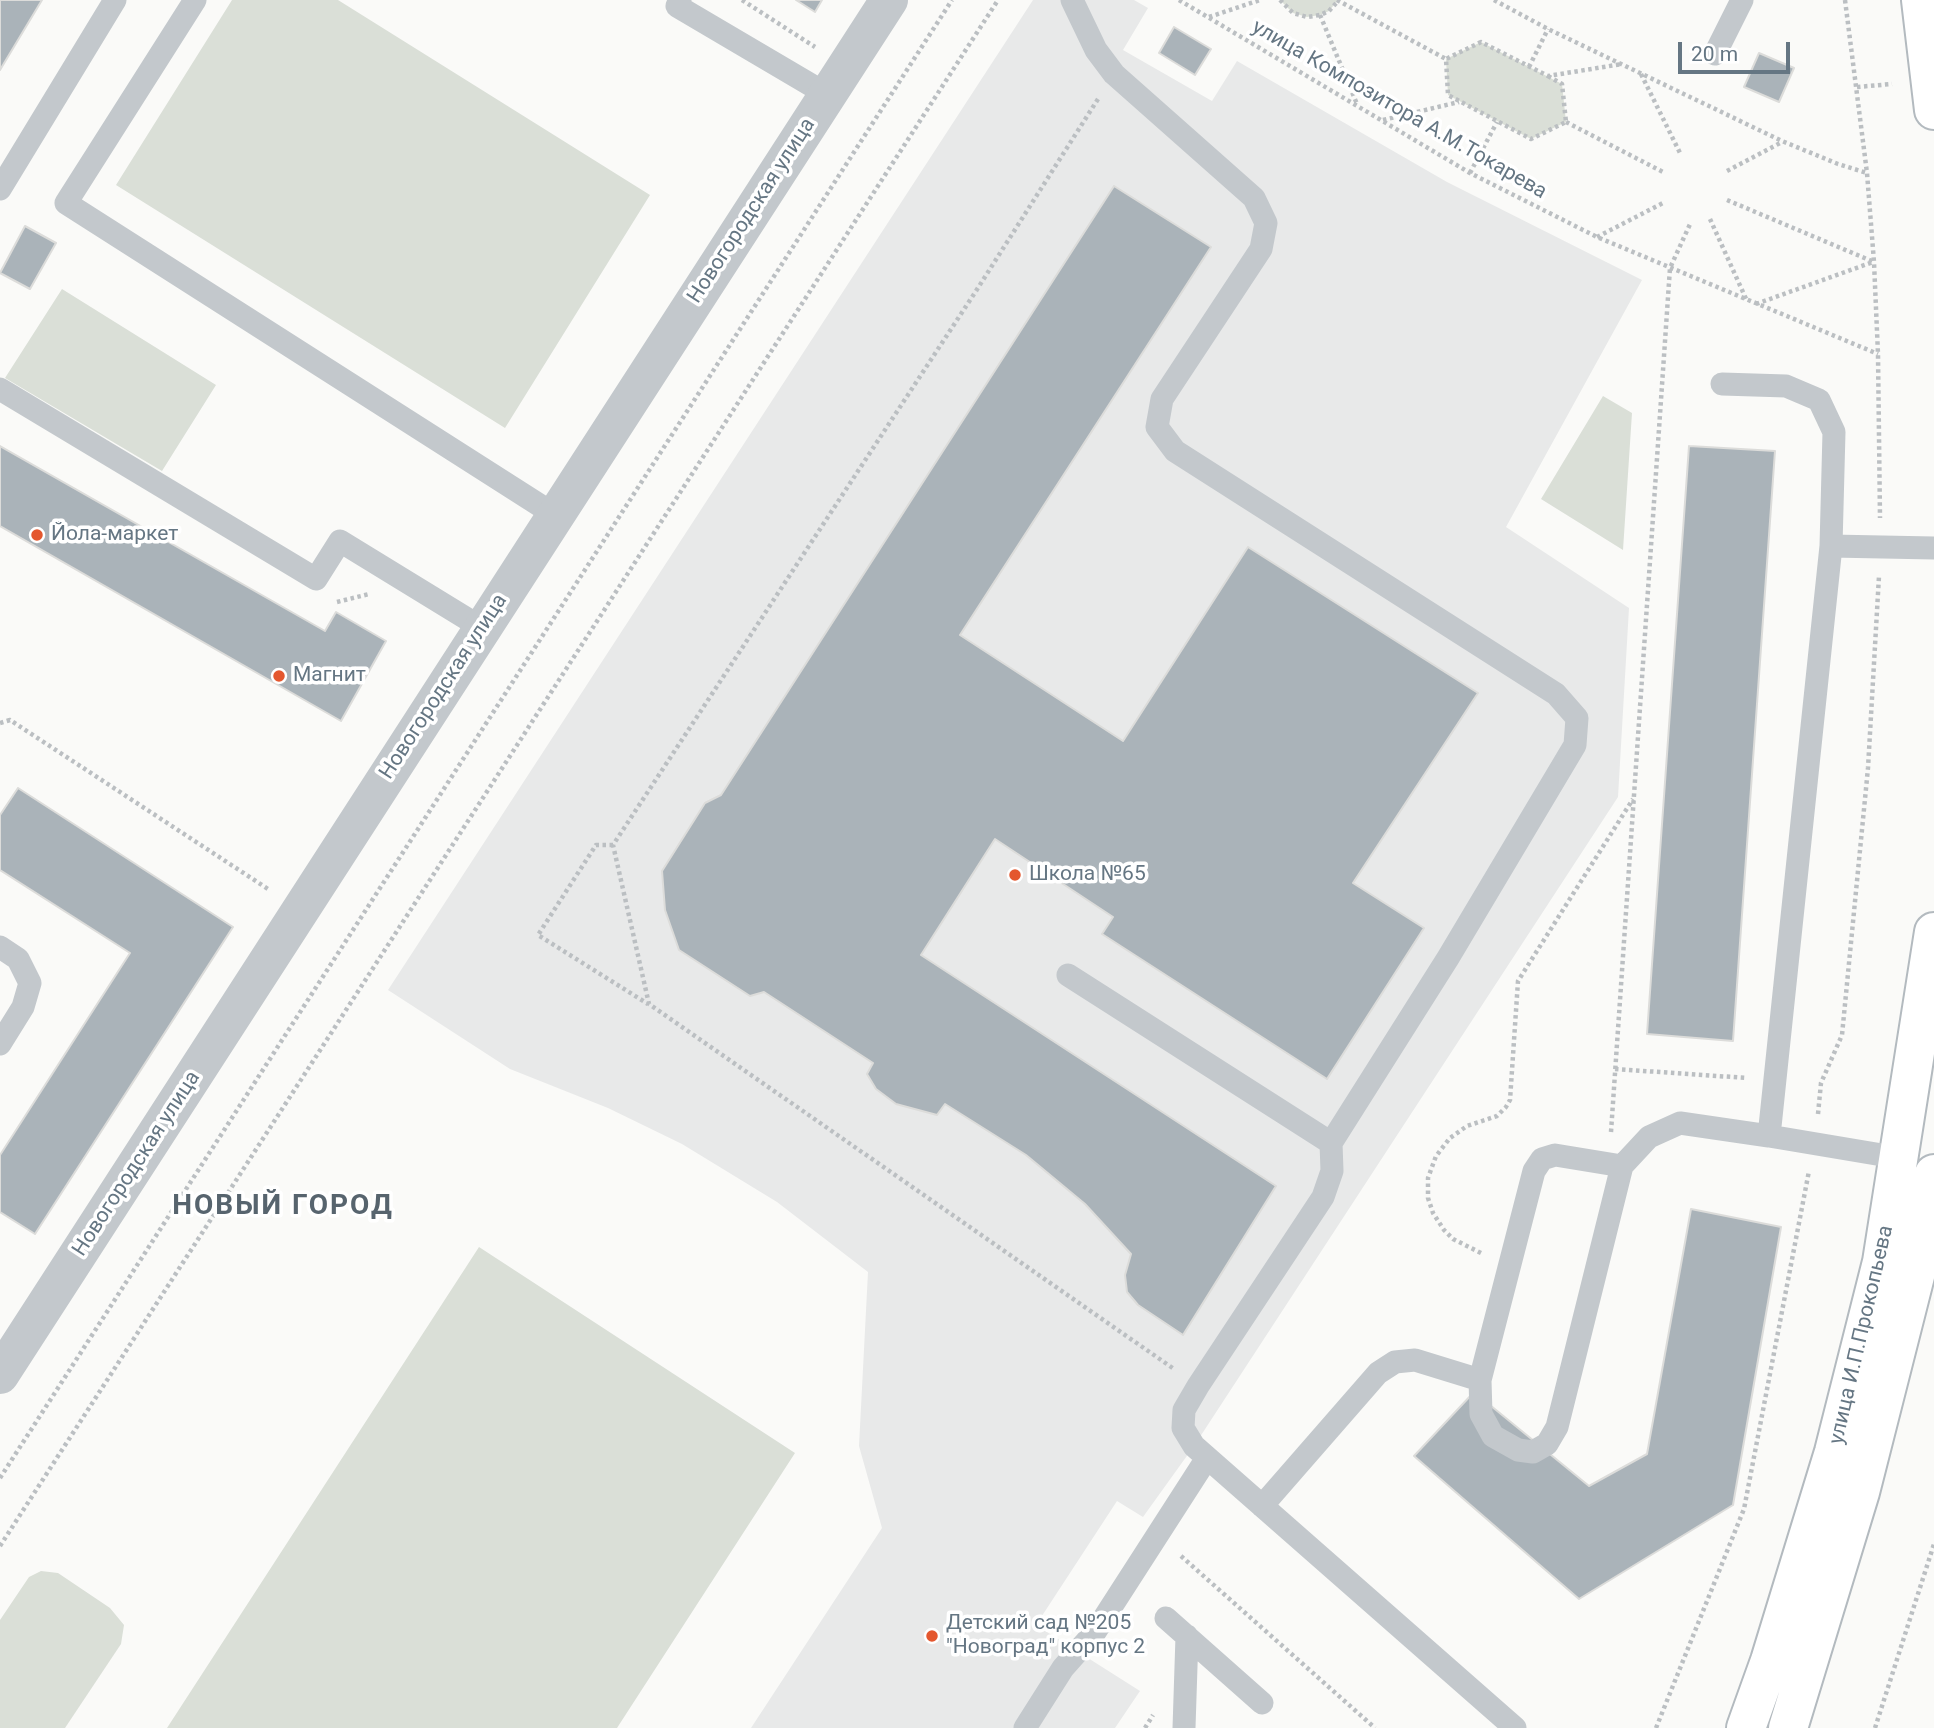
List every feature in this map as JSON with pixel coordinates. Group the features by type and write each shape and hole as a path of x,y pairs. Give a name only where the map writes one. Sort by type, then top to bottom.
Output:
{"street":[{"name":"Новогородская улица","path":"7,1351 482,628 889,0"},
{"path":"1921,0 1934,110"},
{"name":"улица И.П.Прокопьева","path":"1746,1728 1770,1661 1834,1452 1911,1267 1934,932"},
{"name":"улица И.П.Прокопьева","path":"1788,1728 1860,1492 1934,1174"}],"lane":[{"path":"0,189 115,0"},
{"path":"195,0 66,203 555,515"},
{"path":"680,0 677,6 828,95"},
{"path":"1072,0 1096,50 1114,74 1254,198 1266,223 1261,249 1162,399 1157,427 1175,451 1556,694 1577,718 1575,745 1448,958 1331,1143 1332,1171 1323,1197 1184,1410 1183,1428 1194,1446 1515,1728"},
{"path":"1715,54 1742,0"},
{"path":"1722,384 1786,386 1819,400 1834,432 1831,546 1769,1136"},
{"path":"0,389 316,579 340,541 482,628"},
{"path":"1831,546 1934,548"},
{"path":"0,947 19,959 30,983 23,1007 0,1044"},
{"path":"1068,975 1331,1143"},
{"path":"1615,1165 1555,1155 1542,1158 1534,1171 1480,1380 1481,1414 1493,1436 1518,1450 1533,1452 1547,1444 1557,1427 1615,1165 1649,1138 1680,1123 1917,1161"},
{"path":"1262,1506 1378,1373 1395,1362 1415,1360 1480,1380"},
{"path":"1025,1728 1063,1668 1095,1632 1207,1458"},
{"path":"1166,1618 1262,1703"},
{"path":"1184,1728 1187,1636"}],"path":[{"path":"743,0 825,53"},
{"path":"0,1478 952,0"},
{"path":"0,1546 998,0"},
{"name":"улица Композитора А.М.Токарева","path":"1179,0 1470,173 1597,237 1878,354"},
{"path":"1208,18 1260,0"},
{"path":"1280,0 1286,8 1300,16 1320,15 1329,11 1338,0 1446,59"},
{"path":"1494,0 1548,29 1782,141 1867,173"},
{"path":"1845,0 1867,173 1874,262 1881,532"},
{"path":"1320,15 1357,105"},
{"path":"1529,66 1548,29"},
{"path":"1446,59 1481,43 1529,66 1562,84 1566,122"},
{"path":"1446,59 1448,96 1497,122 1531,139 1566,122"},
{"path":"1548,76 1622,64"},
{"path":"649,1004 613,845 976,291 1114,74"},
{"path":"1641,74 1681,155"},
{"path":"1857,87 1897,83"},
{"path":"1382,120 1460,102"},
{"path":"1470,173 1497,122"},
{"path":"1566,122 1663,172"},
{"path":"1727,171 1782,141"},
{"path":"1727,200 1874,262"},
{"path":"1597,237 1663,203"},
{"path":"1710,219 1748,302"},
{"path":"1615,1165 1615,1069 1670,268 1691,222"},
{"path":"1755,305 1874,262"},
{"path":"1816,1124 1821,1083 1842,1035 1868,768 1880,563"},
{"path":"0,723 10,720 272,892"},
{"path":"1481,1253 1453,1239 1444,1230 1433,1213 1428,1198 1428,1178 1436,1156 1450,1138 1467,1126 1497,1116 1510,1100 1518,981 1633,798"},
{"path":"613,845 596,845 538,935 649,1004 1198,1386"},
{"path":"1615,1069 1774,1080"},
{"path":"1656,1728 1744,1510 1811,1160"},
{"path":"1157,1534 1375,1728"},
{"path":"1875,1728 1934,1544"}],"shaded area":[{"path":"232,0 338,0 650,195 505,428 116,185"},
{"name":"Школа №65","path":"1033,0 1134,0 1148,8 1123,50 1212,101 1237,61 1447,182 1642,280 1506,527 1629,608 1618,797 1194,1446 1143,1517 1117,1501 1036,1625 1140,1691 1115,1728 751,1728 882,1528 859,1446 868,1272 777,1202 682,1144 608,1108 510,1069 388,990"},
{"path":"1280,0 1338,0 1329,11 1307,17 1293,13"},
{"path":"1481,42 1562,84 1566,122 1531,139 1448,95 1446,59"},
{"path":"62,289 216,385 162,471 5,378"},
{"path":"1603,396 1632,413 1623,550 1541,499"},
{"path":"479,1247 795,1453 617,1728 167,1728"},
{"path":"41,1571 58,1573 110,1608 124,1625 121,1644 65,1728 0,1728 0,1620 29,1577"}],"building":[{"path":"0,0 42,0 0,70"},
{"path":"796,0 822,0 815,12"},
{"path":"1174,27 1211,49 1195,75 1159,53"},
{"path":"1759,53 1794,68 1779,102 1744,87"},
{"path":"1114,186 1211,247 960,635 1123,741 1248,547 1478,693 1353,883 1424,928 1327,1079 1102,934 1113,917 995,839 921,955 1276,1186 1183,1335 1138,1305 1127,1292 1125,1275 1131,1254 1085,1204 1026,1155 945,1104 937,1115 896,1104 876,1089 867,1074 873,1063 764,992 750,996 679,950 665,910 662,871 705,803 721,795"},
{"path":"25,226 56,243 30,289 0,273"},
{"path":"0,446 325,631 336,612 386,641 341,721 0,526"},
{"path":"1689,446 1775,451 1733,1041 1647,1034"},
{"path":"18,788 233,927 35,1234 0,1212 0,1155 130,953 0,870 0,815"},
{"path":"1691,1209 1781,1227 1733,1505 1579,1599 1414,1456 1474,1392 1589,1486 1647,1454"}],"place":[{"name":"Йола-маркет","path":"37,535"},
{"name":"Магнит","path":"279,676"},
{"name":"Школа №65","path":"1015,875"},
{"name":"Детский сад №205 \"Новоград\" корпус 2","path":"932,1636"}],"district":[{"name":"НОВЫЙ ГОРОД","path":"283,1207"}]}
